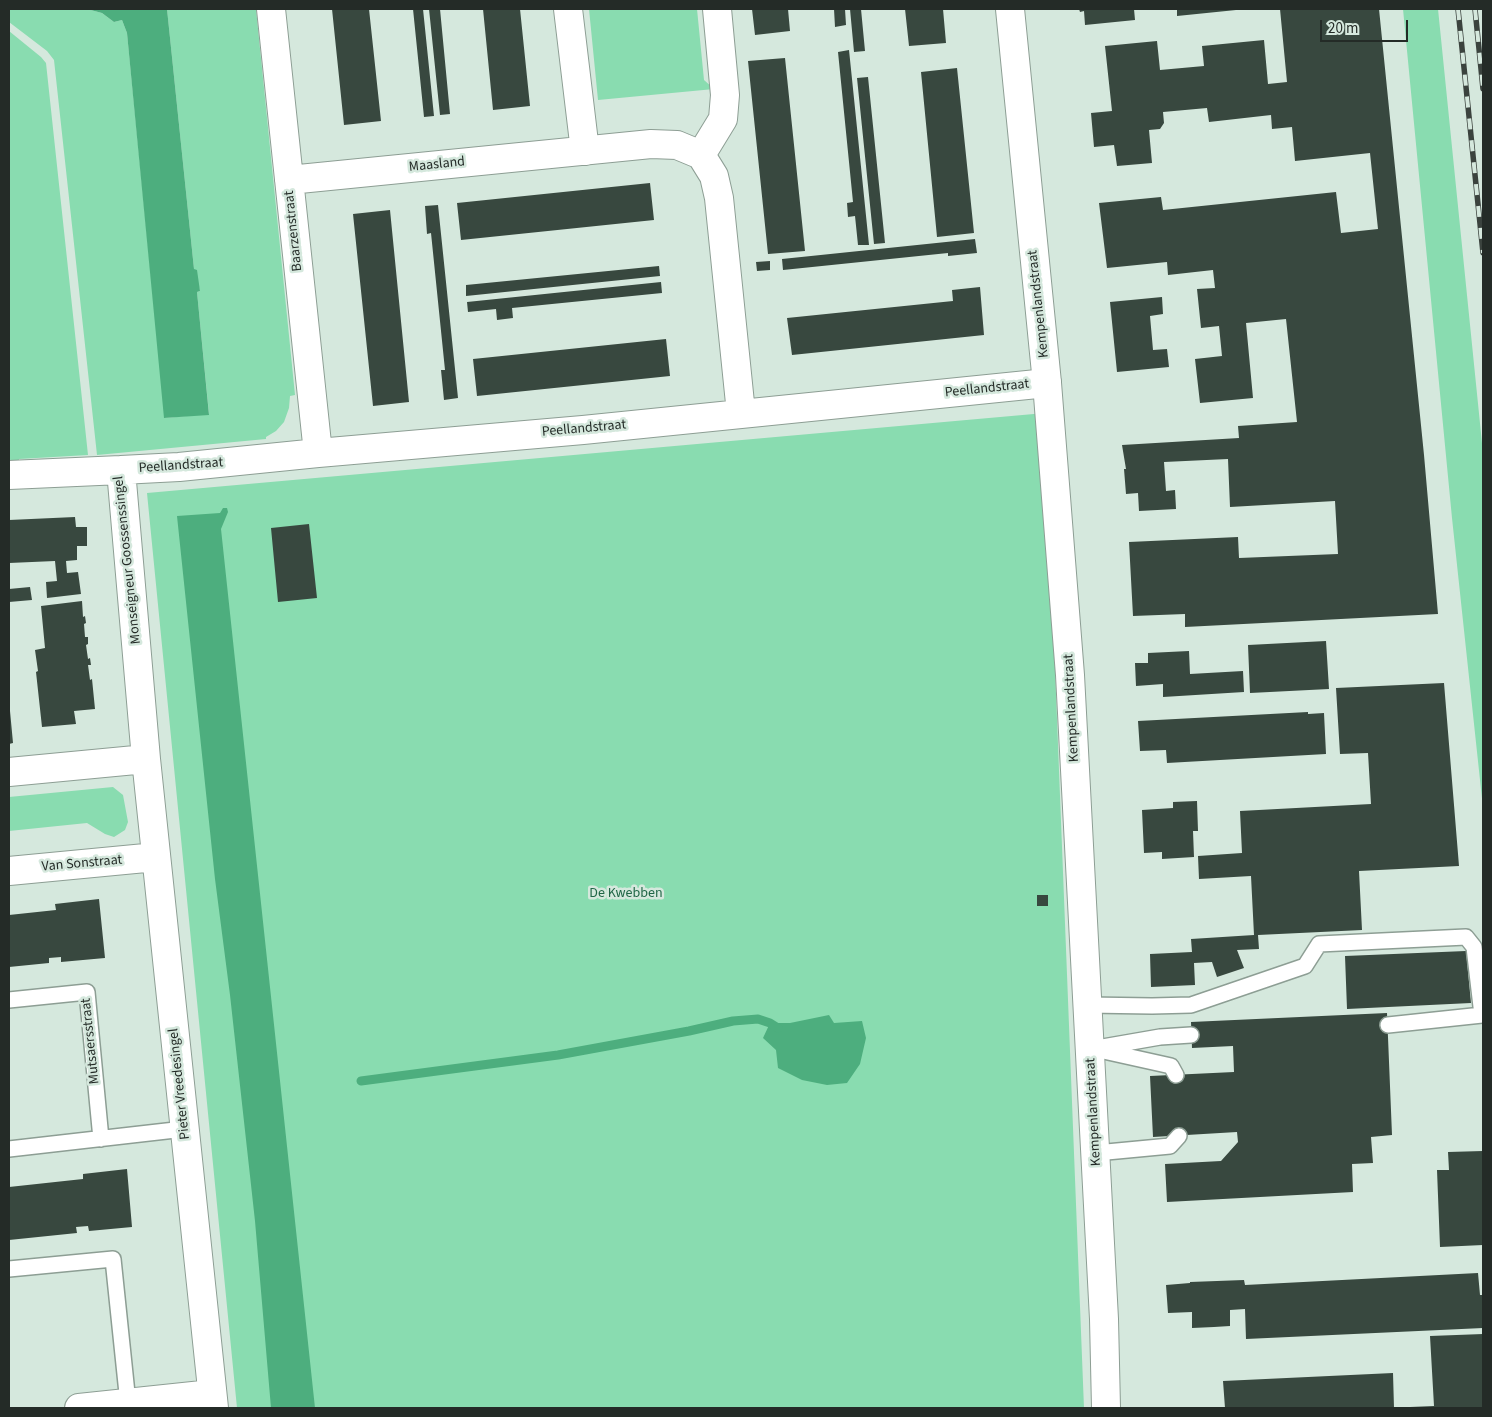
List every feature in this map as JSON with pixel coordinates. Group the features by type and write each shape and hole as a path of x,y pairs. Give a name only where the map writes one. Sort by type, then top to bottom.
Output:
{"street":[{"name":"Baarzenstraat","path":"271,9 318,453"},
{"path":"568,9 585,150"},
{"path":"717,9 725,95 724,119 701,155 714,176 719,198 741,413"},
{"name":"Kempenlandstraat","path":"1010,9 1047,383 1070,675 1096,1153 1106,1408"},
{"name":"Maasland","path":"289,180 651,144 677,145 701,155"},
{"name":"Peellandstraat","path":"121,470 179,467 583,430 1047,383"},
{"name":"Monseigneur Goossenssingel","path":"9,475 121,470 146,759"},
{"path":"9,772 146,759"},
{"name":"Pieter Vreedesingel","path":"146,759 213,1401"},
{"name":"Van Sonstraat","path":"9,871 156,857"},
{"path":"79,1408 128,1403 213,1401"}],"lane":[{"path":"1088,1005 1191,1005 1305,966 1319,944 1466,937 1474,947 1482,1015 1388,1025"},
{"name":"Mutsaersstraat","path":"9,1000 87,992 100,1139"},
{"path":"1090,1048 1160,1037 1191,1035"},
{"path":"1090,1048 1171,1066 1176,1075"},
{"path":"9,1149 184,1130"},
{"path":"1096,1153 1170,1146 1179,1136"},
{"path":"9,1269 114,1259 128,1403"}],"green space":[{"path":"9,9 87,9 102,13 114,22 122,20 127,33 165,418 209,414 197,292 200,291 194,269 167,9 256,9 295,395 290,396 289,408 284,422 266,439 97,455 54,60 47,51 9,22"},
{"path":"589,9 697,9 704,80 714,89 598,100"},
{"path":"1403,9 1438,9 1483,453 1483,808 1452,518"},
{"path":"9,31 46,63 88,455 19,459 19,465 9,459"},
{"name":"De Kwebben","path":"1045,413 1084,1408 237,1408 147,493"},
{"path":"113,787 123,795 128,822 125,830 114,837 87,823 9,831 9,797"}],"shaded area":[{"path":"87,9 167,9 194,269 197,270 200,291 197,292 209,415 164,418 127,33 122,20 114,22 102,13"},
{"path":"223,508 227,508 228,512 221,529 315,1408 271,1408 255,1221 215,879 177,516 220,513"},
{"path":"829,1015 834,1023 862,1021 866,1038 860,1064 847,1083 827,1085 802,1080 778,1068 776,1050 763,1038 770,1023 790,1023"}],"building":[{"path":"332,9 369,9 381,121 344,125"},
{"path":"413,9 423,9 434,116 424,117"},
{"path":"429,9 440,9 450,114 440,115"},
{"path":"483,9 520,9 530,106 493,110"},
{"path":"752,9 788,9 790,31 755,35"},
{"path":"834,9 845,9 846,25 835,27"},
{"path":"850,9 861,9 865,51 854,52"},
{"path":"905,9 943,9 946,43 909,46"},
{"path":"1079,9 1134,9 1135,20 1085,25 1084,11 1080,12"},
{"path":"1177,9 1236,9 1236,10 1177,16"},
{"path":"1280,9 1379,9 1438,614 1185,627 1185,614 1133,616 1129,542 1238,537 1239,558 1338,554 1335,501 1230,507 1228,459 1164,462 1166,491 1175,490 1176,509 1139,511 1138,493 1126,494 1124,469 1126,469 1122,445 1239,438 1238,426 1297,422 1286,319 1246,323 1253,398 1200,403 1195,359 1222,356 1219,326 1201,328 1197,289 1215,288 1213,270 1168,275 1167,262 1107,268 1099,203 1161,197 1163,210 1336,192 1341,233 1378,229 1370,153 1295,161 1292,127 1272,129 1271,115 1209,122 1207,108 1163,112 1164,123 1160,129 1149,130 1152,163 1117,166 1114,145 1094,147 1091,113 1112,111 1105,46 1157,41 1160,70 1204,66 1202,46 1264,40 1268,84 1287,82"},
{"path":"849,50 869,245 858,245 855,216 848,217 847,203 853,202 838,52"},
{"path":"785,58 805,251 768,254 748,61"},
{"path":"957,68 974,233 937,237 921,72"},
{"path":"868,77 885,243 874,244 857,78"},
{"path":"650,183 654,220 461,240 457,203"},
{"path":"438,205 458,398 444,400 441,370 445,370 431,233 427,234 425,206"},
{"path":"390,210 409,402 373,406 353,214"},
{"path":"975,239 977,253 948,256 948,253 783,270 782,259"},
{"path":"770,261 770,270 757,271 756,262"},
{"path":"659,266 660,276 466,296 466,285"},
{"path":"661,282 662,293 512,308 513,318 497,320 496,309 468,312 467,302"},
{"path":"980,287 984,335 792,355 787,318 953,301 952,290"},
{"path":"1162,297 1163,314 1150,316 1153,350 1167,349 1169,367 1117,372 1110,302"},
{"path":"666,339 670,376 477,396 473,359"},
{"path":"75,517 76,527 87,527 87,546 77,546 77,560 66,561 67,573 78,572 81,594 47,598 46,582 57,581 55,561 9,563 9,520"},
{"path":"309,524 317,598 278,602 271,528"},
{"path":"30,587 32,600 9,602 9,589"},
{"path":"82,601 83,617 85,616 86,623 84,624 85,637 88,637 88,644 86,645 91,665 88,665 90,680 92,679 95,709 74,711 76,724 42,727 35,650 45,648 41,606"},
{"path":"1326,641 1329,689 1250,693 1248,645"},
{"path":"1189,651 1190,674 1243,671 1244,692 1163,697 1163,684 1136,686 1135,663 1148,663 1148,653"},
{"path":"1444,683 1459,866 1359,871 1362,930 1258,935 1259,949 1237,950 1244,968 1217,977 1212,962 1194,963 1195,985 1151,987 1150,954 1192,952 1191,939 1254,935 1251,876 1199,879 1198,856 1242,853 1240,811 1371,804 1368,753 1340,754 1336,688"},
{"path":"9,711 13,743 9,744"},
{"path":"1308,712 1308,714 1324,713 1326,754 1167,763 1166,750 1140,751 1138,721"},
{"path":"1197,801 1198,831 1193,831 1194,857 1162,859 1162,852 1144,853 1142,810 1173,808 1173,802"},
{"path":"1037,895 1048,895 1048,906 1037,906"},
{"path":"99,899 105,958 61,962 61,957 49,958 49,963 9,967 9,915 56,910 55,904"},
{"path":"1466,951 1471,1003 1347,1009 1345,956"},
{"path":"1387,1013 1392,1135 1371,1137 1373,1163 1352,1164 1353,1192 1167,1202 1165,1164 1221,1161 1238,1142 1237,1132 1153,1137 1150,1076 1234,1072 1233,1046 1192,1048 1191,1022"},
{"path":"1483,1151 1483,1245 1440,1247 1437,1170 1449,1170 1448,1152"},
{"path":"127,1169 132,1227 89,1231 88,1226 76,1227 77,1233 9,1240 9,1187 83,1179 83,1174"},
{"path":"1478,1273 1480,1295 1483,1295 1483,1328 1246,1339 1245,1309 1230,1310 1230,1326 1214,1327 1192,1328 1192,1312 1168,1313 1166,1285 1244,1280 1245,1285"},
{"path":"1483,1334 1483,1408 1410,1408 1434,1406 1430,1336"},
{"path":"1393,1373 1394,1408 1225,1408 1223,1381"}],"waterway":[{"path":"361,1081 558,1055 733,1021 758,1019 778,1028"}],"railway":[{"path":"1458,9 1483,253"},
{"path":"1475,9 1483,89"}]}
